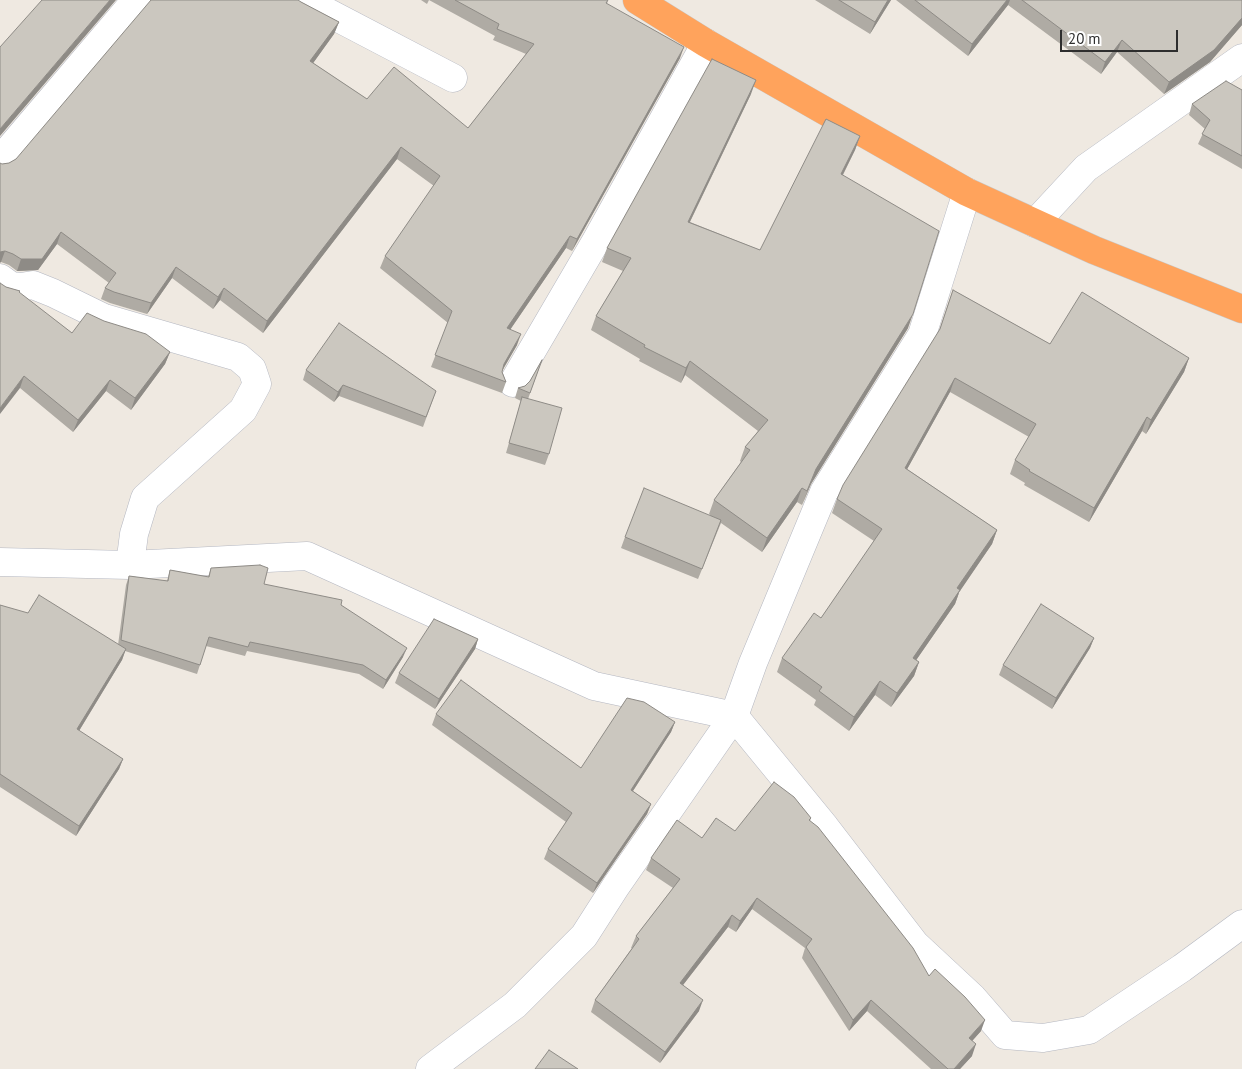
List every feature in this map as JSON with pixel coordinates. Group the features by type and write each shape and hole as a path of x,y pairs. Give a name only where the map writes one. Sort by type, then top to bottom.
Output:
{"highway":[{"path":"637,0 706,43 967,192 1094,250 1242,309"}],"street":[{"path":"0,160 136,0"},
{"path":"304,0 453,78"},
{"path":"513,383 596,241 706,43"},
{"path":"1035,223 1086,168 1242,58"},
{"path":"430,1069 515,1005 584,936 616,886 734,716 753,663 824,492 922,335 967,192"},
{"path":"0,278 11,286 33,285 104,318 238,357 252,369 257,384 243,410 145,498 134,534 130,565"},
{"path":"0,562 130,565 306,556 594,686 734,716 825,827 915,944 972,997 1005,1035 1043,1038 1089,1030 1182,968 1242,924"}],"building":[{"path":"42,0 110,0 0,129 0,47"},
{"path":"151,0 298,0 339,22 310,61 367,99 394,67 468,128 534,44 497,29 499,24 455,0 608,0 606,3 684,47 577,239 570,236 507,328 521,334 504,364 502,372 506,382 435,355 452,311 385,256 440,176 401,147 267,321 224,288 218,297 176,267 151,303 114,292 105,288 116,273 61,232 42,259 21,259 5,251 0,252 0,163 9,163 16,159"},
{"path":"839,0 888,0 875,22"},
{"path":"915,0 1007,0 972,44"},
{"path":"1022,0 1242,0 1242,18 1214,50 1169,82 1122,40 1105,62"},
{"path":"712,59 756,80 688,222 760,250 826,119 860,136 841,174 939,231 913,314 816,469 807,491 802,488 767,538 714,500 750,450 745,447 768,420 690,361 686,368 644,347 645,345 596,316 631,258 607,248"},
{"path":"1226,81 1242,90 1242,156 1202,134 1210,120 1192,104"},
{"path":"0,283 20,291 72,333 87,313 104,321 146,334 170,352 135,398 110,380 78,420 24,376 0,408"},
{"path":"953,290 1050,344 1082,292 1189,358 1151,420 1147,417 1094,508 1029,471 1015,460 1036,424 955,378 905,468 997,530 957,588 960,590 913,658 919,662 897,693 880,681 854,717 819,691 822,687 782,658 814,613 821,618 882,529 837,499 843,485 940,329"},
{"path":"339,323 436,391 426,417 343,385 338,392 306,370"},
{"path":"542,360 530,393 518,388 525,386 530,381"},
{"path":"522,397 562,408 549,454 509,443"},
{"path":"644,488 721,520 702,569 625,537"},
{"path":"260,565 268,568 264,584 342,600 341,605 407,648 386,680 363,665 250,642 248,647 209,637 200,665 121,640 129,576 168,581 170,570 209,577 211,568"},
{"path":"39,595 126,649 77,729 123,759 79,826 0,774 0,605 28,613"},
{"path":"1041,604 1094,638 1056,698 1003,665"},
{"path":"434,619 478,639 439,699 399,673"},
{"path":"461,680 581,768 627,698 644,702 675,722 631,790 651,804 597,883 548,849 572,813 436,714"},
{"path":"774,782 794,797 811,818 809,820 818,827 913,948 929,976 935,969 965,997 985,1020 969,1038 976,1044 954,1069 948,1069 871,1000 853,1020 806,947 812,939 757,898 740,921 732,915 680,983 703,1000 665,1052 595,1000 639,939 636,936 680,879 651,858 677,820 702,838 716,818 735,831"},
{"path":"549,1050 578,1069 535,1069"}]}
